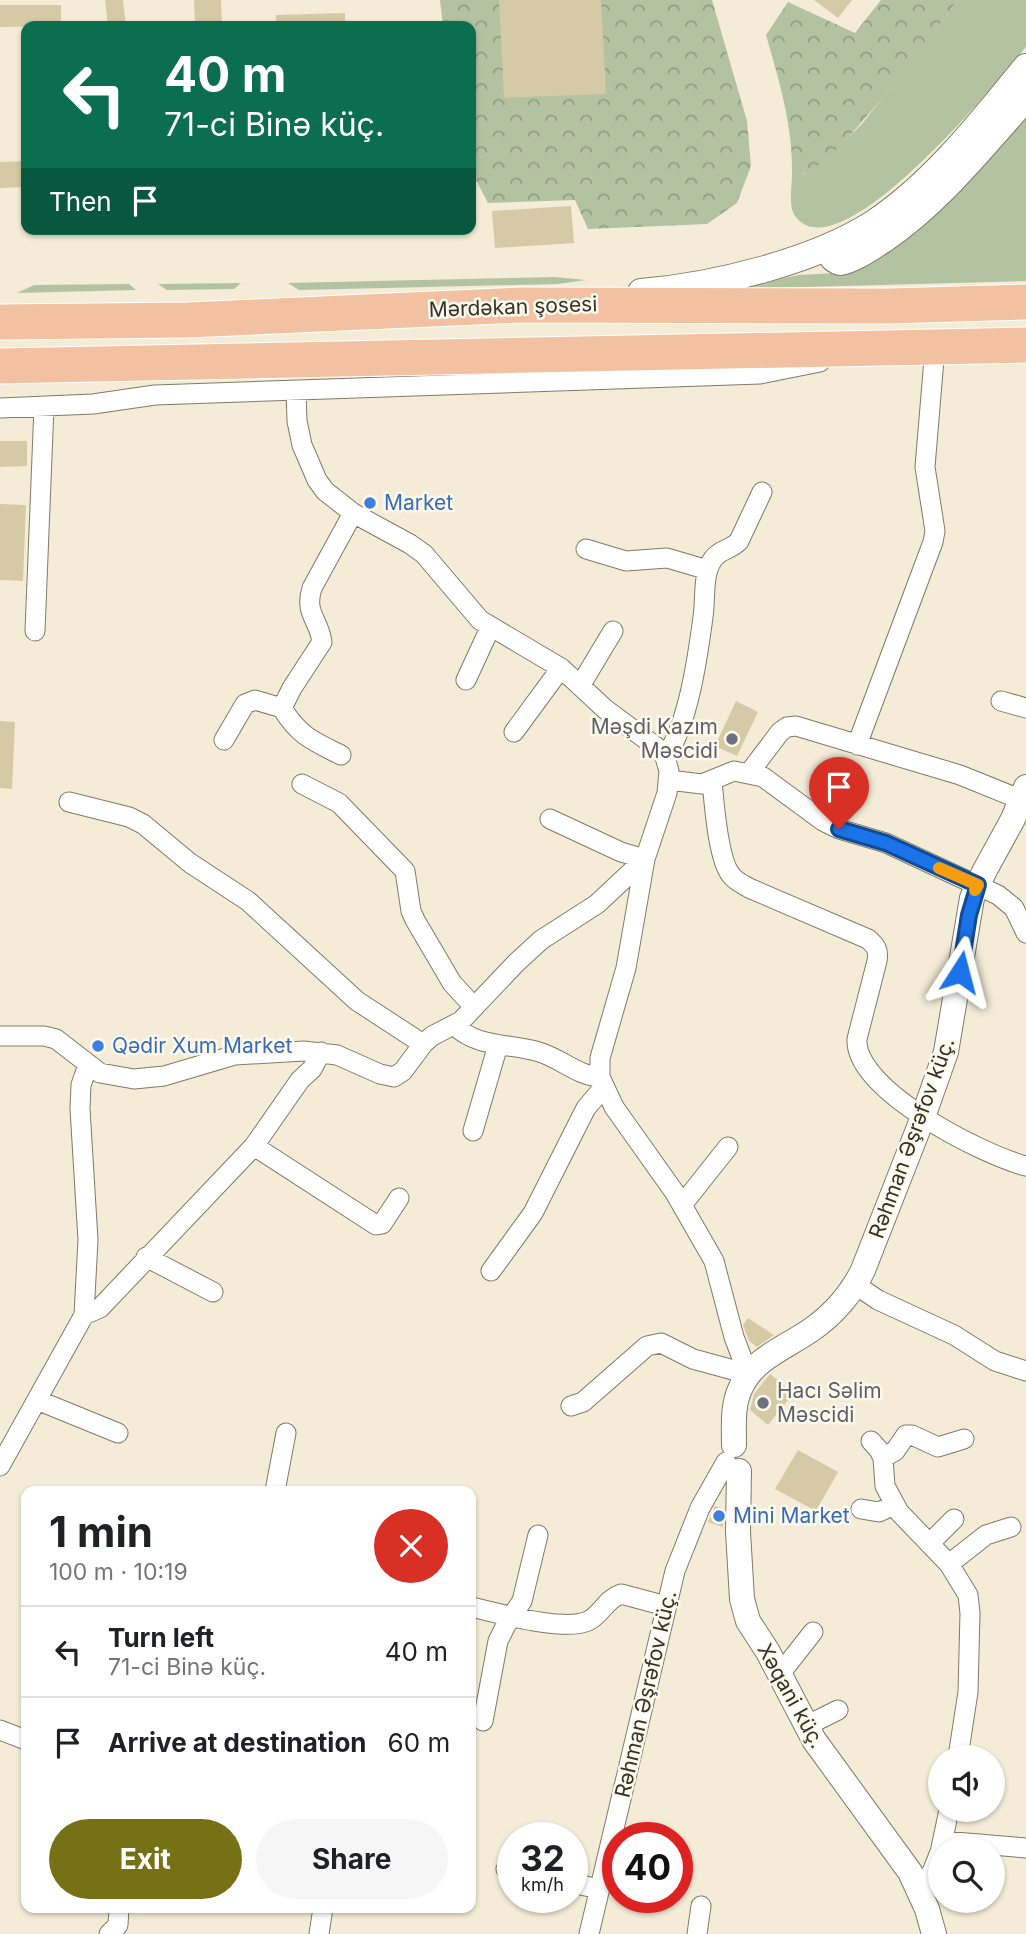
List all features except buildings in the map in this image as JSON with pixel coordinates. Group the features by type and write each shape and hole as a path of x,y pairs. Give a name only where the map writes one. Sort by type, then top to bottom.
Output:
{"highway":[{"name":"Mərdəkan şosesi","path":"0,322 188,320 521,305 890,306 1026,302"},
{"path":"0,366 1026,345"}],"main road":[{"path":"521,305 675,288 765,268 842,241 875,222 942,166 1026,67"},
{"path":"842,241 831,251 831,255 840,262 871,248 900,227 937,195 1026,98"}],"street":[{"path":"858,745 933,542 934,531 925,467 935,347"},
{"path":"0,408 93,404 155,395 760,374 886,349"},
{"path":"296,391 297,421 302,445 313,472 326,491 352,513 424,554 467,606 490,628 530,648 561,668 605,709 650,742 665,757 669,780 662,811 645,859 626,968 600,1058 602,1082 620,1118 682,1205 714,1261 734,1337 748,1374"},
{"path":"35,631 44,407"},
{"path":"665,757 675,742 692,683 704,615 708,570 715,556 734,547 739,541 762,492"},
{"path":"282,708 322,642 321,633 309,610 308,600 352,513"},
{"path":"586,550 626,561 667,558 708,570"},
{"path":"466,680 490,628"},
{"path":"580,686 613,631"},
{"path":"514,732 561,668"},
{"path":"224,740 245,704 255,700 282,708 293,726 307,738 341,755"},
{"path":"1001,701 1026,708"},
{"path":"749,773 780,732 787,727 796,726 1024,793"},
{"path":"669,780 690,784 712,781 734,771 770,781 823,821 839,829 886,843 978,885 1008,902 1014,908 1026,933"},
{"path":"712,781 726,866 732,877 750,888 868,939 876,946 877,961 856,1048 878,1081 923,1117 992,1155 1026,1166"},
{"path":"302,784 339,803 405,870 411,911 415,920 452,983 474,1007"},
{"name":"Rəhman Əşrəfov küç.","path":"589,1934 675,1570 688,1534 710,1488 733,1459 735,1403 748,1374 822,1321 856,1285 946,1052 969,915 978,885 1024,793"},
{"path":"69,802 129,817 143,824 190,863 248,901 357,1001 423,1044"},
{"path":"550,818 621,852 645,859"},
{"path":"0,1036 44,1036 56,1040 100,1073 134,1079 164,1076 235,1055 268,1052 321,1052 337,1055 380,1074 394,1077 403,1071 423,1044 432,1036 454,1026 541,940 597,904 645,859"},
{"path":"454,1026 469,1038 536,1051 602,1082"},
{"path":"473,1130 498,1045"},
{"path":"84,1315 100,1308 254,1146 300,1080 312,1069 321,1052"},
{"path":"0,1466 84,1315 88,1240 80,1109 81,1085 88,1065"},
{"path":"491,1271 533,1213 602,1082"},
{"path":"254,1146 376,1225 382,1224 399,1198"},
{"path":"682,1205 728,1147"},
{"path":"146,1257 213,1292"},
{"path":"856,1285 878,1300 954,1335 996,1361 1026,1371"},
{"path":"571,1406 583,1402 647,1346 655,1343 667,1345 710,1365 748,1374"},
{"path":"37,1401 118,1433"},
{"path":"276,1486 286,1433"},
{"path":"883,1458 895,1451 906,1435 912,1435 938,1447 964,1439"},
{"path":"871,1441 883,1458 886,1486 894,1505 905,1520 949,1564 968,1595 968,1692 960,1745"},
{"name":"Xəqani küç.","path":"733,1459 743,1608 748,1621 821,1750 898,1852 919,1889 934,1934"},
{"path":"861,1509 879,1512 894,1505"},
{"path":"930,1543 954,1519"},
{"path":"949,1564 986,1535 1011,1527"},
{"path":"483,1721 498,1641 524,1594 538,1535"},
{"path":"476,1608 570,1625 591,1620 610,1600 621,1594 666,1606"},
{"path":"780,1674 813,1632"},
{"path":"806,1726 838,1710"},
{"path":"0,1730 21,1738"},
{"path":"1005,1848 1026,1848"},
{"path":"919,1889 928,1877"},
{"path":"588,1887 599,1889"},
{"path":"697,1934 701,1906"},
{"path":"319,1934 322,1913"}],"green space":[{"path":"440,0 712,0 747,121 751,166 737,203 707,224 588,229 575,200 488,203 476,180 476,21 442,21"},
{"path":"881,0 958,0 884,96 838,148 818,166 803,174 792,174 788,121 766,35 788,2 855,33"},
{"path":"958,0 1026,0 1026,47 957,126 892,188 860,211 832,225 808,226 801,222 792,208 792,174 805,174 828,157 862,124"},
{"path":"1026,110 1026,281 731,289 799,275 854,272 890,250"},
{"path":"555,277 586,280 558,284 299,290 288,283"},
{"path":"241,283 234,289 167,290 158,284"},
{"path":"129,284 136,290 17,293 34,285"}],"slow traffic":[{"path":"939,868 978,885 975,890"}],"place":[{"name":"Market","path":"370,503"},
{"name":"Məşdi Kazım Məscidi","path":"732,739"},
{"name":"Qədir Xum Market","path":"98,1046"},
{"name":"Hacı Səlim Məscidi","path":"763,1403"},
{"name":"Mini Market","path":"719,1516"}],"route":[{"path":"839,829 901,849 978,885 972,898 960,972"}]}
